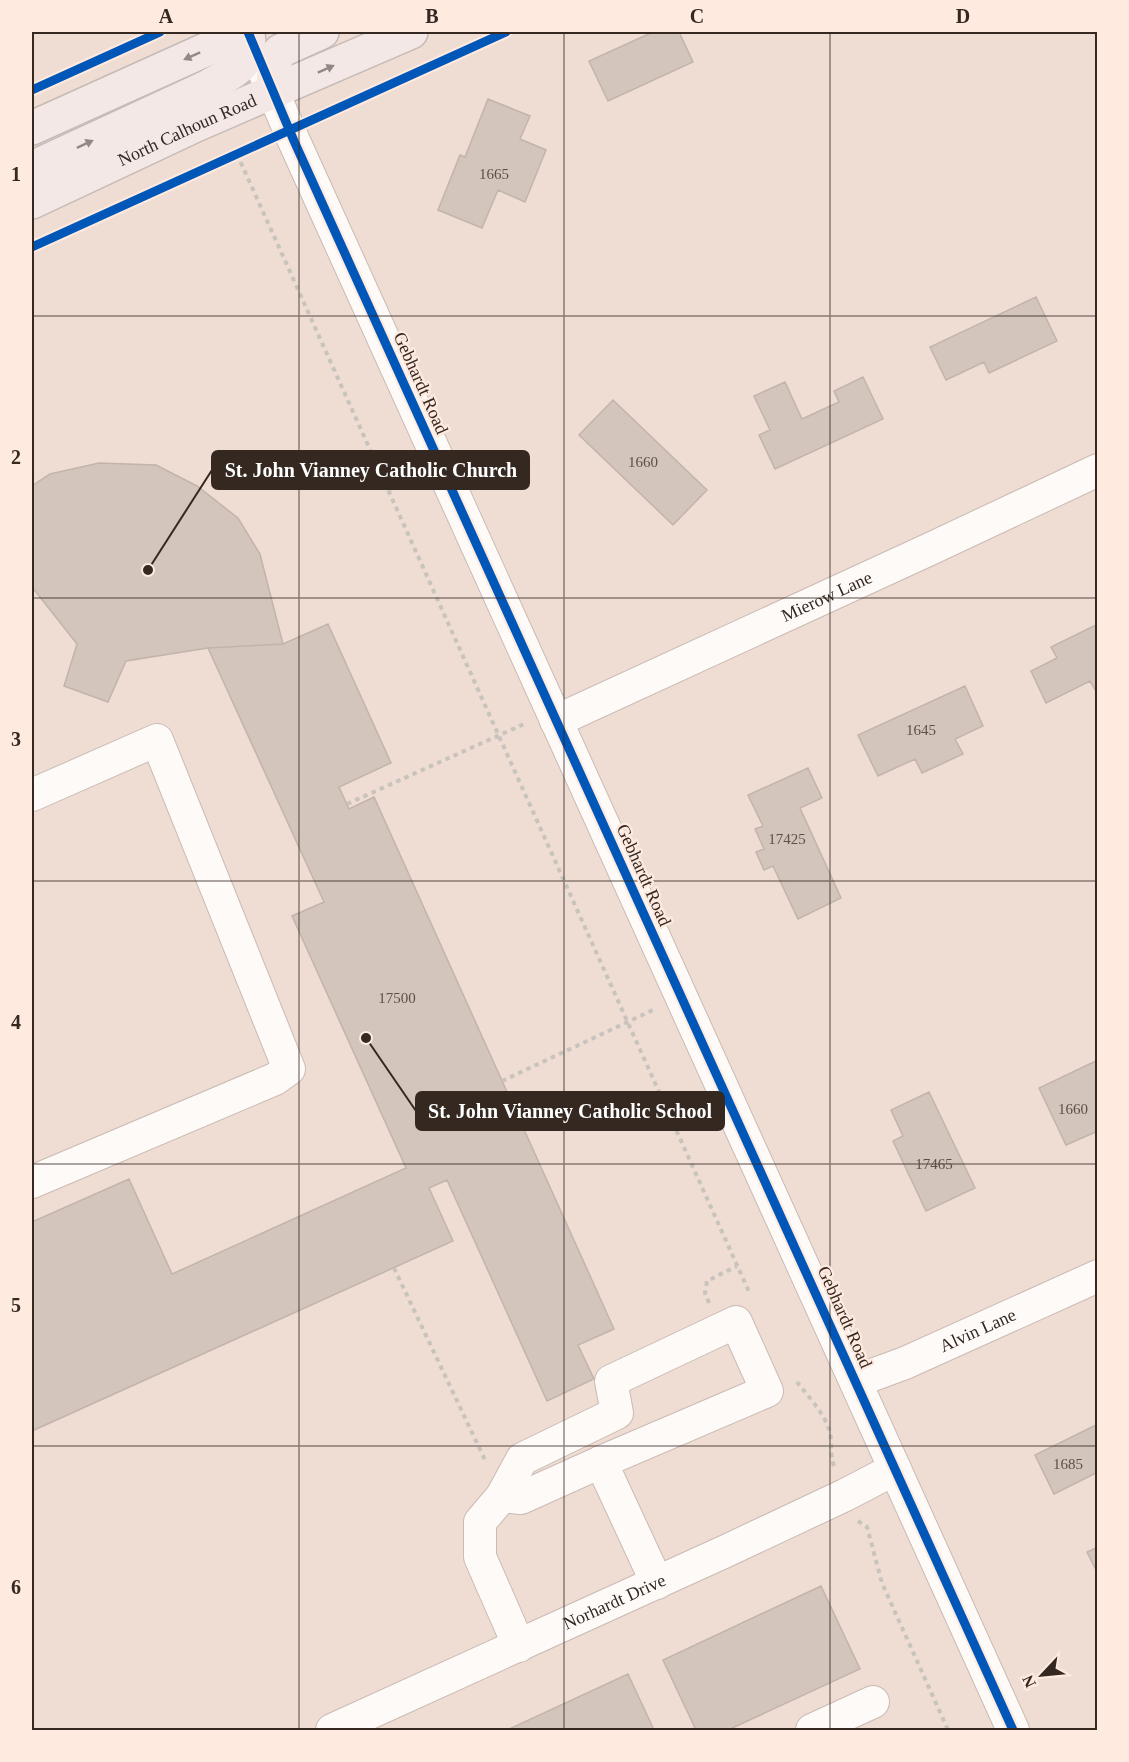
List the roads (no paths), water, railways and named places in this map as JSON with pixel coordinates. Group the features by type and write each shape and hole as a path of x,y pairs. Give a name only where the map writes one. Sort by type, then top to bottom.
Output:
{"main road":[{"path":"32,128 247,32 249,49 247,58 228,74 207,87 32,168"},
{"path":"272,91 276,57 280,51 321,32"},
{"name":"North Calhoun Road","path":"32,202 272,91 411,32"}],"street":[{"name":"Gebhardt Road","path":"247,32 1013,1731"},
{"name":"Mierow Lane","path":"554,716 930,549 1098,470"},
{"path":"32,795 157,740 289,1069 276,1079 32,1182"},
{"name":"Alvin Lane","path":"856,1381 905,1363 1098,1276"},
{"path":"502,1496 522,1498 767,1391 736,1322 611,1381 617,1413 522,1459 502,1496 480,1522 480,1557 519,1646"},
{"path":"601,1462 657,1583"},
{"name":"Norhardt Drive","path":"332,1731 657,1583 845,1495 895,1469"},
{"path":"812,1731 873,1702"}],"place":[{"name":"St. John Vianney Catholic Church","path":"148,570"},
{"name":"St. John Vianney Catholic School","path":"366,1038"}]}
